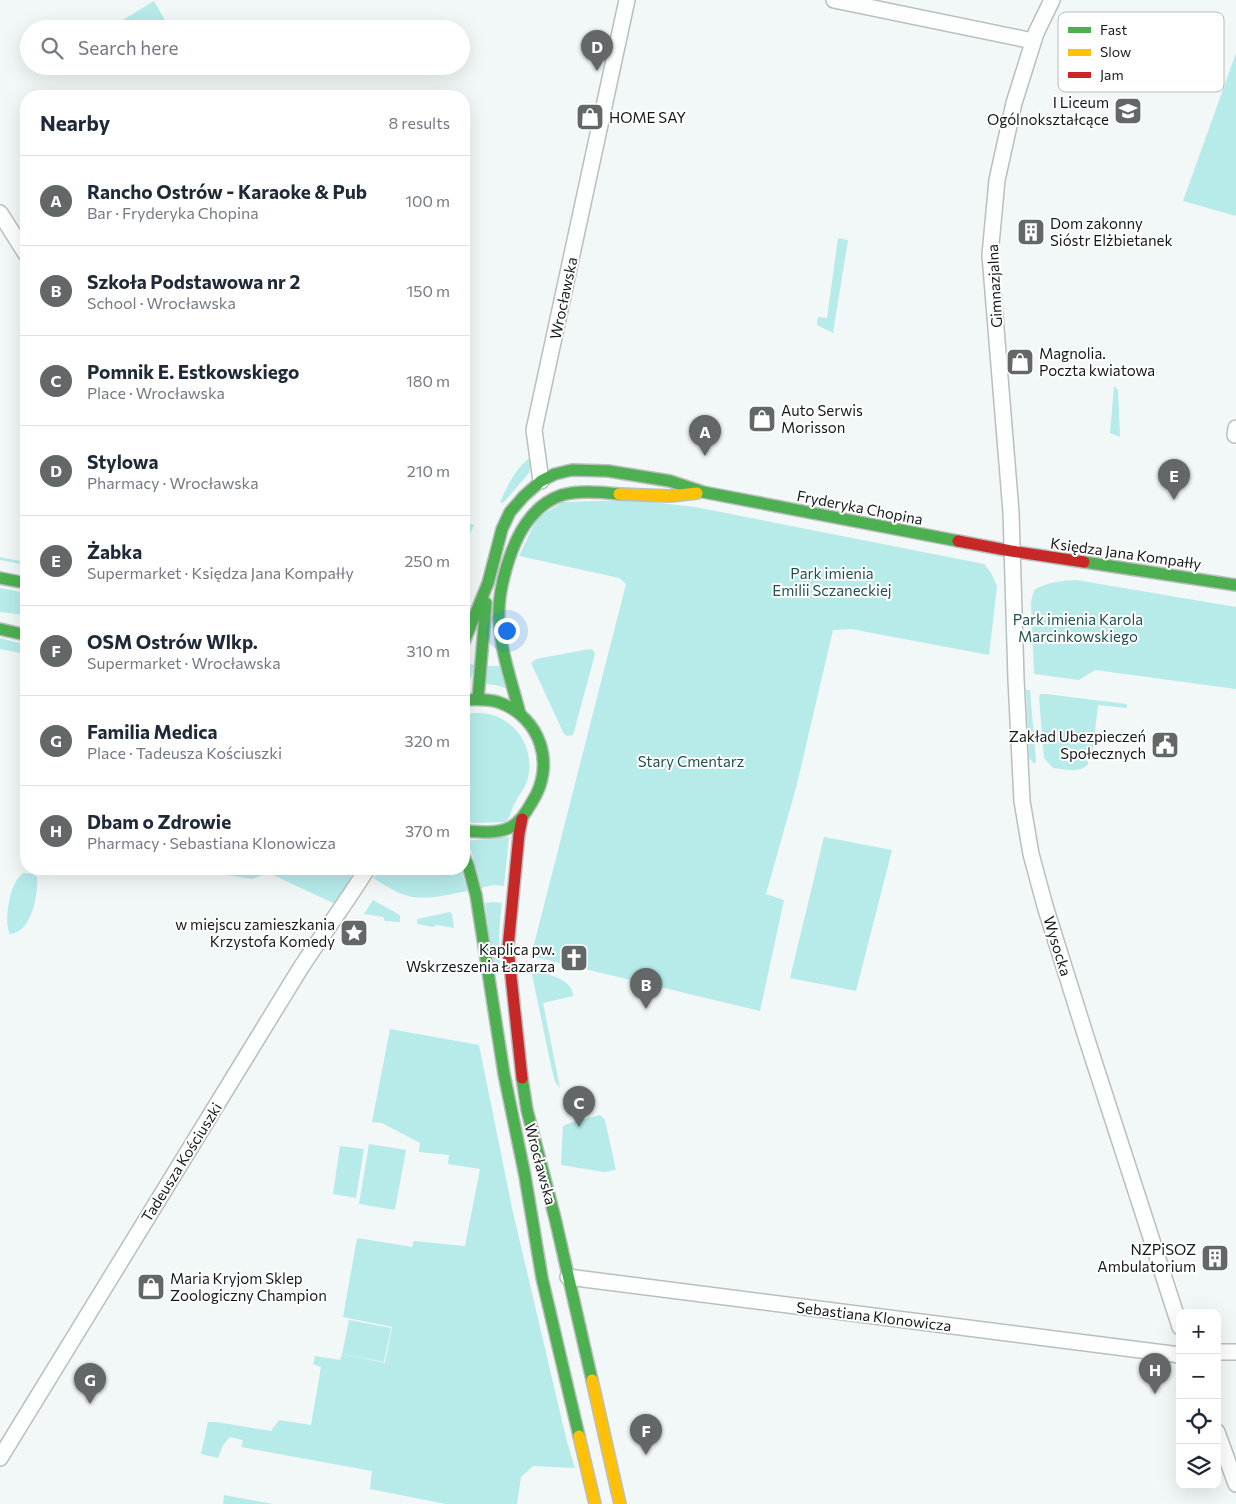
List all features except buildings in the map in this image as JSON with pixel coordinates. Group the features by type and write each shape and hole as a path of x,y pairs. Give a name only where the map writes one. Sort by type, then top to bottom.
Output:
{"main road":[{"name":"Fryderyka Chopina","path":"541,481 563,471 608,471 670,481 703,492 1011,551"},
{"path":"470,628 488,584 502,529 510,512 541,481"},
{"name":"Fryderyka Chopina","path":"520,714 505,661 500,635 499,608 515,542 531,515 560,496 571,493 592,492 670,496 703,492"},
{"name":"Księdza Jana Kompałły","path":"1011,551 1236,585"},
{"path":"0,578 20,582"},
{"path":"478,699 488,584"},
{"path":"0,629 20,634"},
{"path":"470,700 497,701 520,714 530,724 536,734 544,761 540,788 522,819 508,828 497,831 470,831"},
{"name":"Wrocławska","path":"522,819 508,948 522,1080 527,1110 555,1218 620,1504"},
{"name":"Wrocławska","path":"470,872 476,895 499,1046 530,1201 542,1278 594,1504"}],"street":[{"name":"Wrocławska","path":"541,481 534,430 627,0"},
{"path":"834,0 1033,41"},
{"name":"Gimnazjalna","path":"1011,551 1010,500 990,255 997,180 1014,103 1033,41 1052,0"},
{"path":"0,213 20,245"},
{"name":"Wysocka","path":"1011,551 1020,778 1022,806 1031,854 1045,906 1087,1040 1176,1315"},
{"name":"Tadeusza Kościuszki","path":"0,1458 305,961 363,875"},
{"name":"Sebastiana Klonowicza","path":"568,1277 1176,1354"},
{"path":"1221,1352 1236,1352"},
{"path":"1221,1443 1236,1484"}],"green space":[{"path":"154,1 165,20 123,20"},
{"path":"1236,53 1236,216 1183,201 1222,92 1224,92 1224,87"},
{"path":"838,238 848,240 833,333 817,325 818,317 827,318"},
{"path":"1114,386 1118,390 1120,437 1110,433"},
{"path":"529,458 531,465 529,473 503,503 500,502 515,473"},
{"name":"Stary Cmentarz","path":"634,500 695,507 984,564 997,586 989,655 851,629 833,630 797,784 766,894 784,900 760,1011 531,956 626,584 619,578 519,556 537,518 563,502"},
{"path":"470,524 474,525 470,534"},
{"path":"0,557 20,561 20,564 0,560"},
{"name":"Park imienia Karola Marcinkowskiego","path":"1076,580 1236,607 1236,689 1095,670 1079,680 1034,674 1031,602 1034,590 1054,582"},
{"path":"0,588 20,592 20,614 0,612"},
{"path":"0,638 20,643 20,653 0,649"},
{"path":"590,649 595,654 573,735 567,736 564,734 531,663 536,659"},
{"path":"470,664 474,665 470,679"},
{"path":"487,666 501,666 508,689 485,684"},
{"path":"1026,690 1030,690 1036,761 1034,764 1029,758"},
{"path":"1040,694 1127,704 1127,708 1098,705 1092,757 1087,757 1088,764 1076,770 1053,768 1044,758"},
{"path":"470,714 492,715 506,721 519,734 527,750 529,769 527,781 506,822 470,822"},
{"path":"509,837 504,886 493,885 481,888 470,849 470,840"},
{"path":"824,837 892,850 856,991 790,978"},
{"path":"21,875 34,875 37,877 35,902 24,927 18,932 10,934 7,923 9,901"},
{"path":"226,875 263,875 252,879"},
{"path":"273,875 352,875 335,904"},
{"path":"376,875 463,875 468,891 423,898 414,897 394,890 373,878"},
{"path":"373,900 400,915 400,922 385,921 383,917 364,914"},
{"path":"485,903 502,903 499,932 500,968 493,969"},
{"path":"450,912 454,928 417,924 417,919"},
{"path":"531,970 558,978 569,985 572,990 573,996 543,1003 560,1088 555,1082 552,1070"},
{"path":"390,1029 479,1045 512,1208 567,1442 575,1468 533,1466 521,1477 517,1504 446,1504 370,1489 372,1471 241,1447 243,1440 230,1437 223,1445 218,1458 201,1454 208,1422 271,1431 279,1420 311,1425 321,1367 313,1364 315,1356 340,1360 342,1354 385,1363 392,1327 343,1317 357,1238 412,1247 414,1241 465,1246 480,1169 448,1164 449,1155 419,1152 420,1143 382,1123 372,1122"},
{"path":"600,1115 605,1120 616,1170 604,1172 561,1165 563,1126"},
{"path":"369,1144 406,1150 395,1210 359,1204"},
{"path":"340,1146 364,1149 356,1198 333,1194"},
{"path":"349,1320 391,1328 384,1362 342,1354"},
{"path":"224,1495 273,1504 223,1504"}],"traffic: fast":[{"path":"470,627 488,583 502,529 510,512 541,481 555,474 572,470 608,471 670,481 703,492 958,541"},
{"path":"520,714 504,656 499,621 500,595 503,581 517,539 534,513 558,497 568,493 583,492 619,494"},
{"path":"1084,562 1236,585"},
{"path":"0,578 20,582"},
{"path":"478,699 486,603"},
{"path":"0,629 20,634"},
{"path":"470,700 494,701 513,709 534,730 543,758 543,773 539,788 522,817 509,828 487,832 470,831"},
{"path":"470,872 476,895 504,1074 525,1176 542,1278 579,1436"},
{"path":"522,1078 527,1110 555,1218 592,1380"}],"traffic: slow":[{"path":"619,494 670,496 697,493"},
{"path":"592,1380 620,1504"},
{"path":"579,1436 595,1504"}],"traffic: jam":[{"path":"958,541 1084,562"},
{"path":"522,819 508,948 522,1078"}],"place":[{"name":"Stylowa","path":"597,71"},
{"name":"I Liceum Ogólnokształcące","path":"1128,111"},
{"name":"HOME SAY","path":"590,117"},
{"name":"Dom zakonny Sióstr Elżbietanek","path":"1031,232"},
{"name":"Magnolia. Poczta kwiatowa","path":"1020,362"},
{"name":"Auto Serwis Morisson","path":"762,419"},
{"name":"Rancho Ostrów - Karaoke & Pub","path":"705,456"},
{"name":"Żabka","path":"1174,500"},
{"name":"Zakład Ubezpieczeń Społecznych","path":"1165,745"},
{"name":"w miejscu zamieszkania Krzystofa Komedy","path":"354,933"},
{"name":"Kaplica pw. Wskrzeszenia Łazarza","path":"574,958"},
{"name":"Szkoła Podstawowa nr 2","path":"646,1009"},
{"name":"Pomnik E. Estkowskiego","path":"579,1127"},
{"name":"NZPiSOZ Ambulatorium","path":"1215,1258"},
{"name":"Maria Kryjom Sklep Zoologiczny Champion","path":"151,1287"},
{"name":"Dbam o Zdrowie","path":"1155,1394"},
{"name":"Familia Medica","path":"90,1404"},
{"name":"OSM Ostrów Wlkp.","path":"646,1455"}],"park label":[{"name":"Park imienia Emilii Sczaneckiej","path":"832,582"}]}
